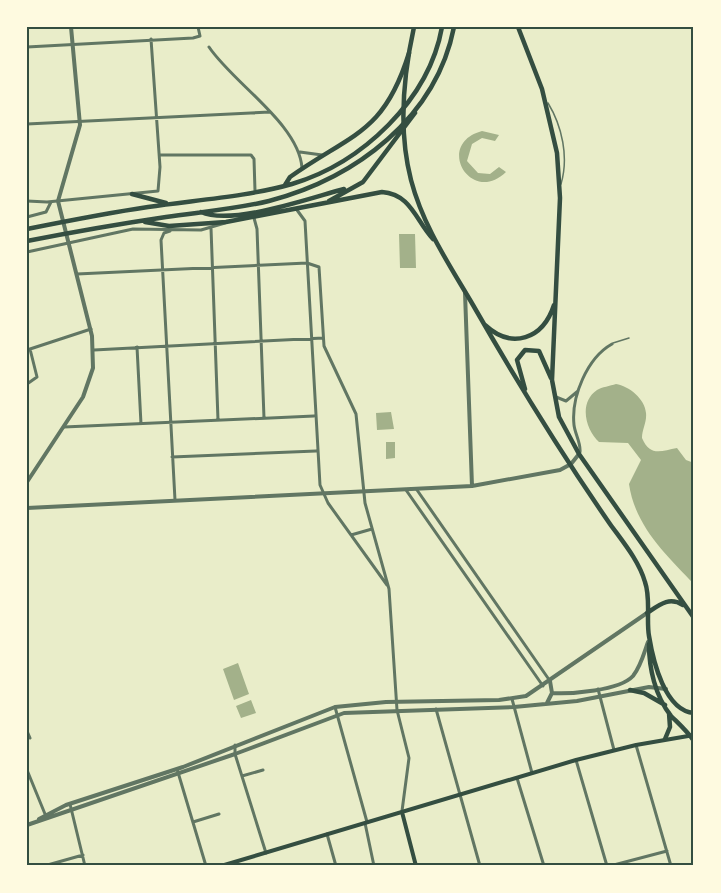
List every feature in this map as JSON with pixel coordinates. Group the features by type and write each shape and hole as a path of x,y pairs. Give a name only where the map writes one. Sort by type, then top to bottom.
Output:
{"main road":[{"path":"414,27 403,108 406,156 419,205 433,239"},
{"path":"27,229 255,191 300,181 351,154 397,117 425,77 442,27"},
{"path":"327,203 363,182 407,127 443,68 454,27"},
{"path":"518,27 543,99 556,153 560,188 552,380 563,428 694,618"},
{"path":"285,185 290,177 302,168 363,130 380,114 398,83 409,53"},
{"path":"27,241 267,201 314,186 369,155 398,131 417,109"},
{"path":"201,212 223,216 264,211 344,189"},
{"path":"143,221 169,226 226,222 297,210 374,192 396,194 412,208 530,400 631,554 645,580 650,668 656,687 669,713 693,737"},
{"path":"132,195 168,204"},
{"path":"481,321 503,337 525,339 544,326 556,300"},
{"path":"530,400 517,365 521,353 530,349 539,351 552,380"},
{"path":"647,613 671,600 685,606"},
{"path":"649,638 666,690 674,704 681,710 694,713"},
{"path":"630,690 644,693 665,705"},
{"path":"665,739 670,727 669,713"},
{"path":"220,866 236,864 327,834 576,760 665,739 693,737"},
{"path":"402,812 416,866"}],"street":[{"path":"27,483 87,390 93,368 94,350 91,329 58,201 81,121 71,27"},
{"path":"27,47 196,38 200,34 198,27"},
{"path":"27,201 51,202 158,191 160,155 150,39"},
{"path":"209,47 270,112 300,152 302,168"},
{"path":"27,124 270,112"},
{"path":"300,152 324,156"},
{"path":"160,155 251,155 254,159 255,191"},
{"path":"27,217 46,212 51,202"},
{"path":"297,210 305,221 316,451 323,493 389,589"},
{"path":"254,218 257,226 264,418"},
{"path":"27,252 134,229 170,231 211,228 226,222"},
{"path":"211,228 218,420"},
{"path":"170,231 161,239 174,500"},
{"path":"77,274 307,263 313,263 320,269 322,338 331,365 356,414 363,492 389,589 397,710 409,758 402,812"},
{"path":"465,293 472,486"},
{"path":"27,384 36,380 38,376 29,350 91,329"},
{"path":"94,350 322,338"},
{"path":"27,508 417,490 472,486 560,470 571,464 579,454 580,448 574,422 579,390 593,361 612,344"},
{"path":"137,347 141,424"},
{"path":"555,396 566,401 579,390"},
{"path":"63,427 314,416"},
{"path":"172,458 316,451"},
{"path":"406,490 543,686"},
{"path":"417,490 550,681 552,693 547,704"},
{"path":"351,535 372,529"},
{"path":"474,587 482,583"},
{"path":"38,820 47,820 72,811 217,755 236,744 335,707 397,702 512,699 526,696 647,613"},
{"path":"552,693 618,685 633,676 642,661 649,638"},
{"path":"177,771 236,754 337,715 397,710 514,707 599,697 656,687 666,690"},
{"path":"598,689 614,750"},
{"path":"512,699 532,773"},
{"path":"487,700 487,708"},
{"path":"335,707 366,823 374,866"},
{"path":"436,709 480,866"},
{"path":"27,731 30,738"},
{"path":"236,744 236,754 242,776 266,853"},
{"path":"636,745 671,866"},
{"path":"576,760 608,866 667,851"},
{"path":"27,770 45,814"},
{"path":"242,776 263,770"},
{"path":"177,771 206,866"},
{"path":"517,778 544,866"},
{"path":"27,825 45,814 70,804 135,786"},
{"path":"70,804 85,866"},
{"path":"193,822 219,814"},
{"path":"327,834 336,866"},
{"path":"44,866 82,855"}],"lane":[{"path":"543,99 559,124 565,165 560,188"},
{"path":"612,344 629,338"}],"shaded area":[{"path":"482,131 499,135 495,141 482,138 472,144 467,161 478,173 490,174 499,167 506,172 493,181 481,182 470,177 463,169 459,159 461,148 468,138"},
{"path":"399,234 415,234 416,268 400,268"},
{"path":"616,384 631,390 643,403 646,416 642,438 645,444 656,451 677,448 686,460 694,463 694,584 653,539 632,499 629,484 641,460 628,443 599,442 588,424 586,409 591,395 599,389"},
{"path":"391,412 394,429 377,430 376,413"},
{"path":"386,442 395,442 395,458 386,459"},
{"path":"238,663 249,694 234,700 223,669"},
{"path":"251,700 256,713 241,718 236,706"}]}
